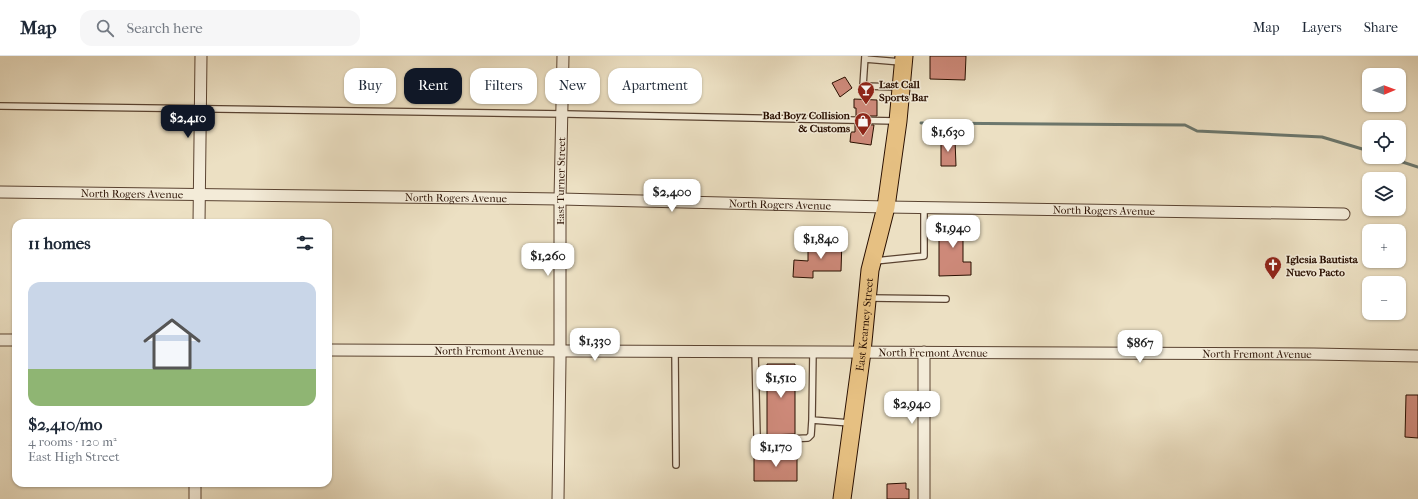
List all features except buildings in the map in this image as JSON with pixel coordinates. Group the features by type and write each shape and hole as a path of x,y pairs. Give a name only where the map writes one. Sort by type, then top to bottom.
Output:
{"main road":[{"name":"East Kearney Street","path":"842,499 862,352 872,261 886,207 898,121 904,59"}],"street":[{"path":"199,219 201,56"},
{"name":"East Turner Street","path":"558,499 560,199 563,56"},
{"name":"North Rogers Avenue","path":"0,192 560,199 886,207 1344,214"},
{"path":"0,340 12,340"},
{"name":"North Fremont Avenue","path":"332,350 1314,354 1418,356"},
{"path":"924,352 924,499"},
{"path":"194,499 195,487"}],"lane":[{"path":"901,87 863,86 865,58 904,59"},
{"path":"0,106 562,114 898,121"},
{"path":"872,261 924,256 924,207"},
{"path":"867,298 946,299"},
{"path":"675,351 676,465"},
{"path":"755,351 757,436 761,439 768,440 808,438 811,434 813,352"},
{"path":"812,420 852,423"}],"waterway":[{"path":"921,123 1185,125 1197,131 1322,137 1362,149"},
{"path":"1406,163 1418,167"}],"place":[{"name":"Last Call Sports Bar","path":"866,105"},
{"name":"Bad Boyz Collision & Customs","path":"863,136"},
{"name":"Iglesia Bautista Nuevo Pacto","path":"1273,280"}]}
